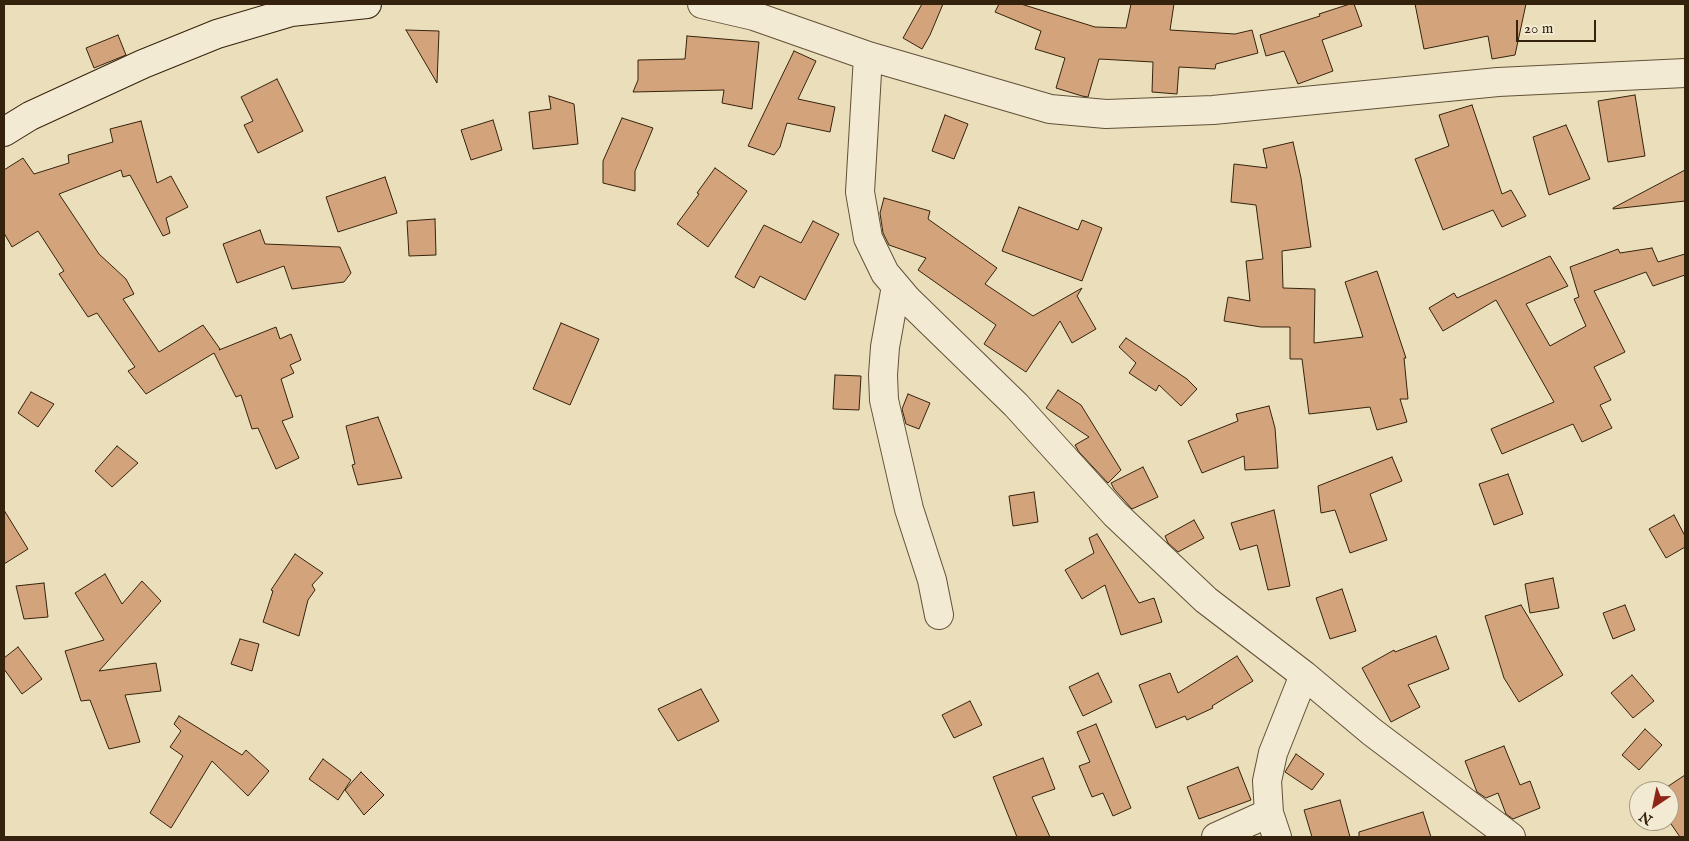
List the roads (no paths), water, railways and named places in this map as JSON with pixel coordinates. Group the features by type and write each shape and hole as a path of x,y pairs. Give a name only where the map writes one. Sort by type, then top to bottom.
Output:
{"street":[{"path":"4,132 30,116 143,64 217,34 291,12 367,4"},
{"path":"702,4 754,16 868,56 1050,109 1106,114 1212,110 1498,82 1685,73"},
{"path":"868,56 860,192 868,238 885,274 907,299 1016,405 1115,514 1206,600 1304,675 1372,732 1511,837"},
{"path":"896,286 885,347 884,400 910,509 932,580 939,615"},
{"path":"1216,837 1273,825 1268,781 1273,753 1304,675"}]}
